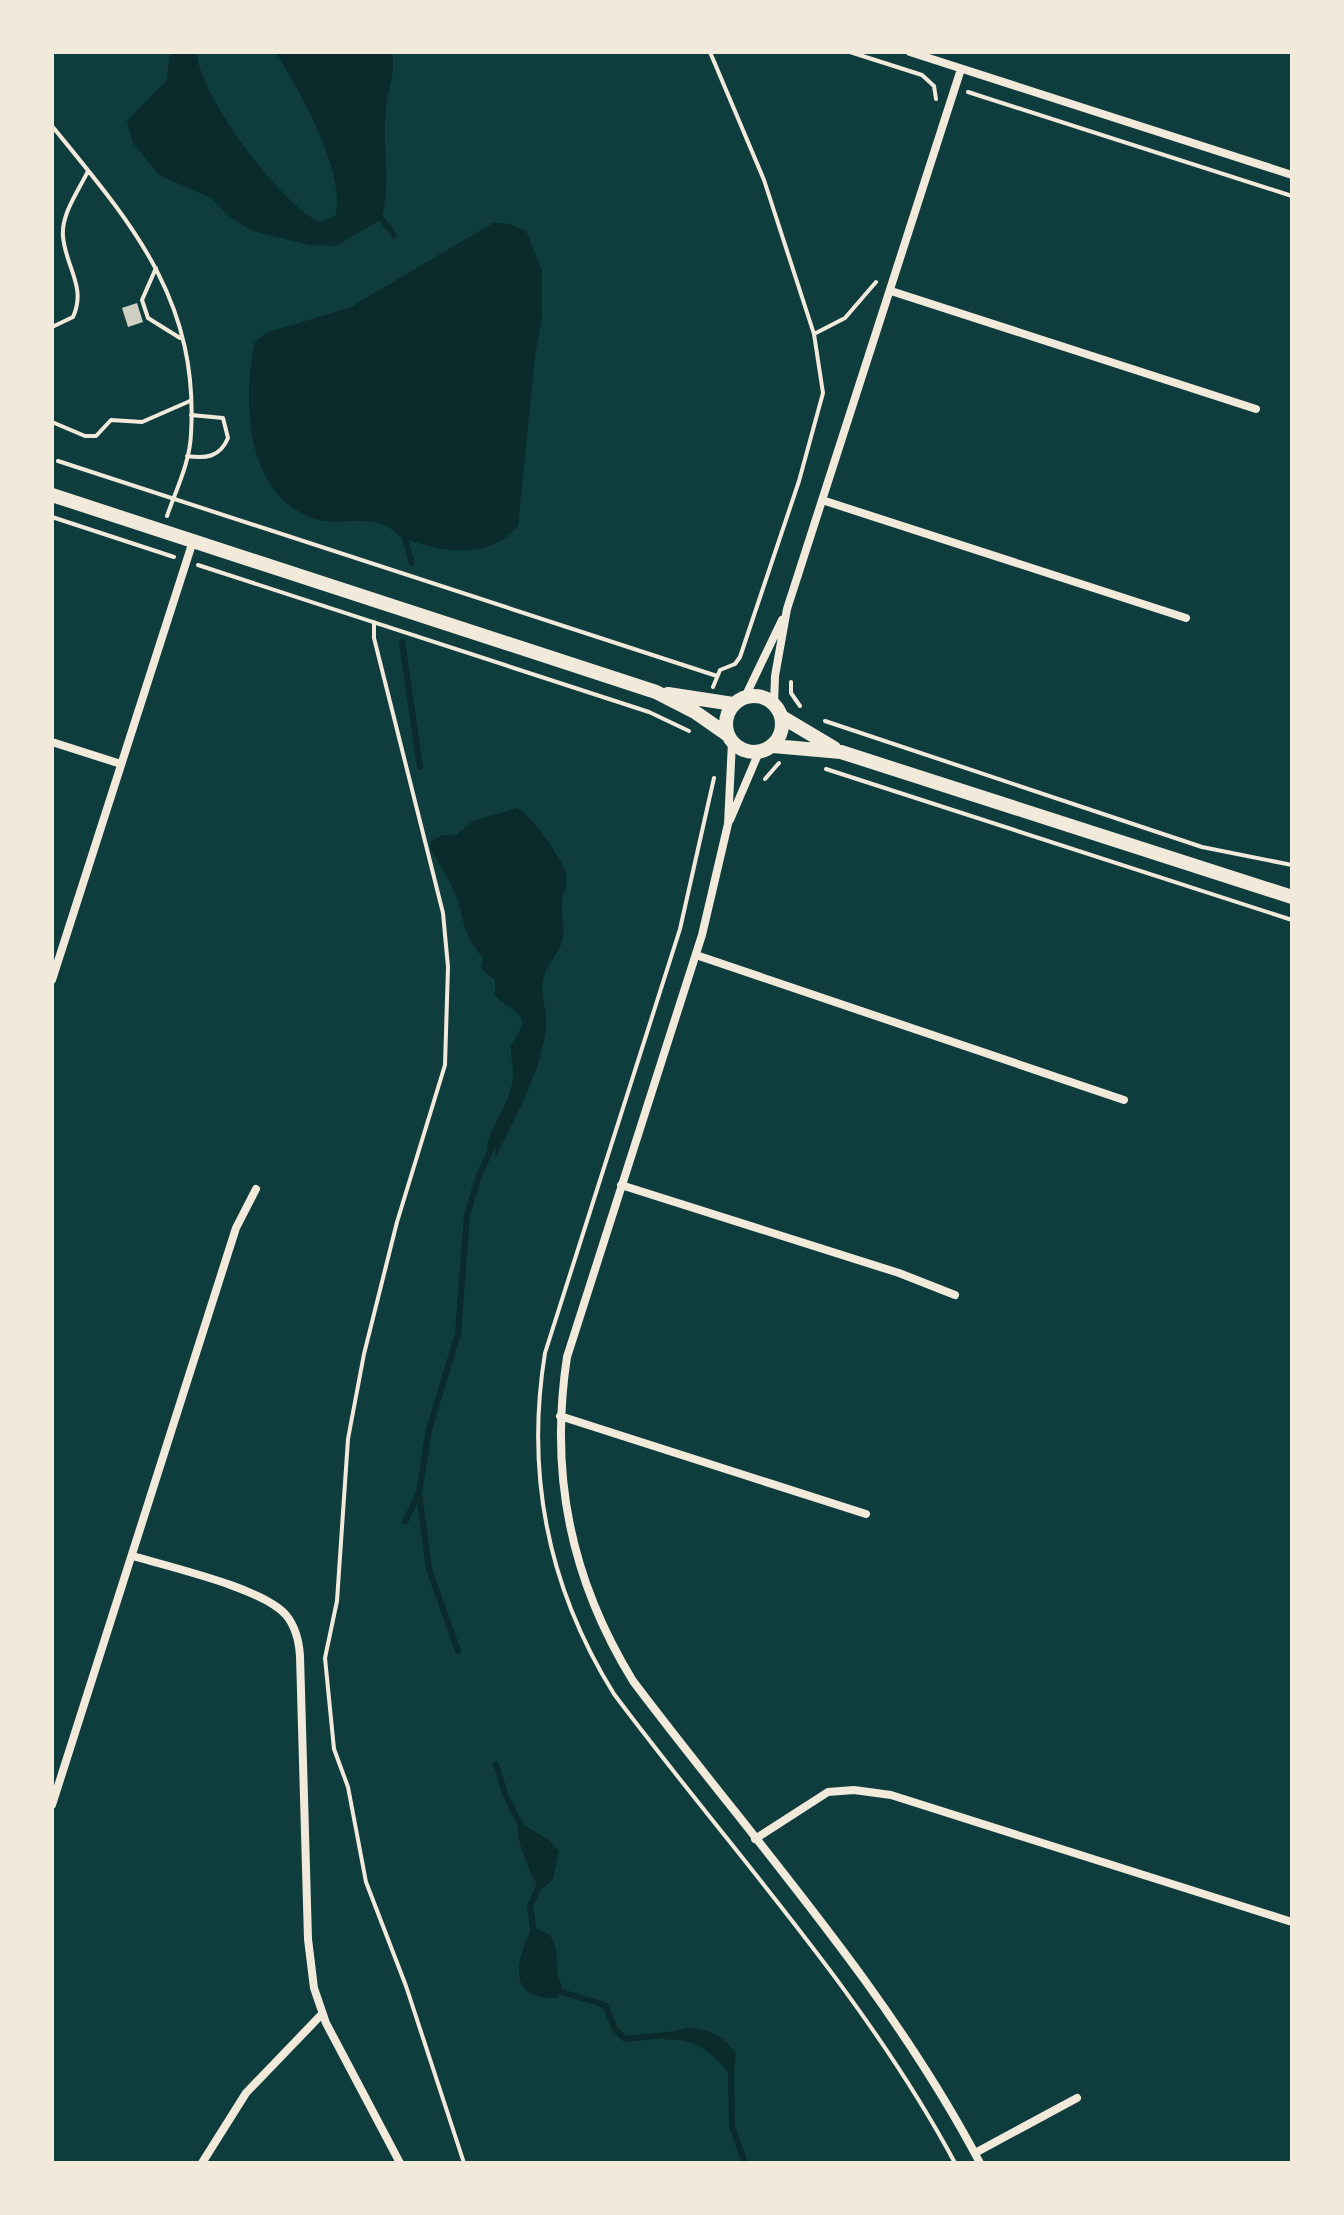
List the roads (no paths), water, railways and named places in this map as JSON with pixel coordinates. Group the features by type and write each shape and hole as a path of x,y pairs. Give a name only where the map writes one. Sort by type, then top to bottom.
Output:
{"main road":[{"path":"52,495 656,692 703,716 744,751 759,752 773,746 841,752 1292,897"},
{"path":"656,692 708,700 761,696 778,711 841,752"},
{"path":"730,738 726,720 739,700"},
{"path":"773,746 781,733 778,711"}],"street":[{"path":"910,52 1292,175"},
{"path":"778,711 775,676 787,609 961,69"},
{"path":"891,291 1256,409"},
{"path":"822,500 1186,618"},
{"path":"52,980 193,541"},
{"path":"739,700 787,609"},
{"path":"728,824 730,738"},
{"path":"52,742 121,764"},
{"path":"759,752 728,824 696,955 576,1323 560,1416 560,1464 568,1530 600,1624 633,1681 901,2029 943,2093 980,2163"},
{"path":"696,955 1124,1100"},
{"path":"621,1185 899,1273 955,1295"},
{"path":"52,1805 236,1228 256,1189"},
{"path":"560,1416 866,1514"},
{"path":"133,1556 261,1596 286,1615 297,1634 309,1964 322,2014 400,2163"},
{"path":"755,1839 828,1792 854,1790 891,1795 1292,1922"},
{"path":"202,2163 246,2093 278,2056 322,2014"},
{"path":"975,2153 1077,2098"}],"water":[{"path":"170,52 197,52 211,93 245,148 286,196 321,222 336,215 337,196 333,175 318,131 276,52 392,52 385,122 386,191 382,219 336,246 310,245 252,231 229,216 211,198 159,175 133,143 127,121 167,80"},
{"path":"493,223 510,224 526,231 542,270 542,315 518,526 494,544 480,549 451,550 403,538 378,523 319,520 294,509 276,492 263,471 254,446 249,392 255,342 268,332 349,308"},
{"path":"517,808 551,845 565,870 567,879 562,901 564,933 543,980 546,1028 538,1062 526,1095 495,1159 496,1140 486,1150 510,1093 513,1074 511,1045 522,1021 516,1012 495,996 495,980 481,969 483,958 470,940 454,891 430,847 431,842 442,835 456,835 473,821"},
{"path":"524,1825 550,1841 559,1851 553,1880 542,1889 530,1870 520,1843 518,1829"},
{"path":"532,1927 553,1940 562,1985 557,1998 540,1997 528,1992 522,1984 519,1974 522,1951"},
{"path":"688,2028 715,2034 731,2047 736,2053 733,2077 711,2054 695,2044 664,2040 678,2030"}],"waterway":[{"path":"377,213 394,235"},
{"path":"403,532 412,563"},
{"path":"402,642 420,767"},
{"path":"458,1651 429,1569 419,1493 429,1429 458,1334 467,1215 480,1173 499,1133"},
{"path":"405,1522 419,1493"},
{"path":"496,1764 505,1794 524,1832"},
{"path":"534,1934 530,1906 542,1880"},
{"path":"555,1990 605,2005 615,2029 625,2039 676,2034"},
{"path":"731,2070 732,2126 745,2163"}]}
